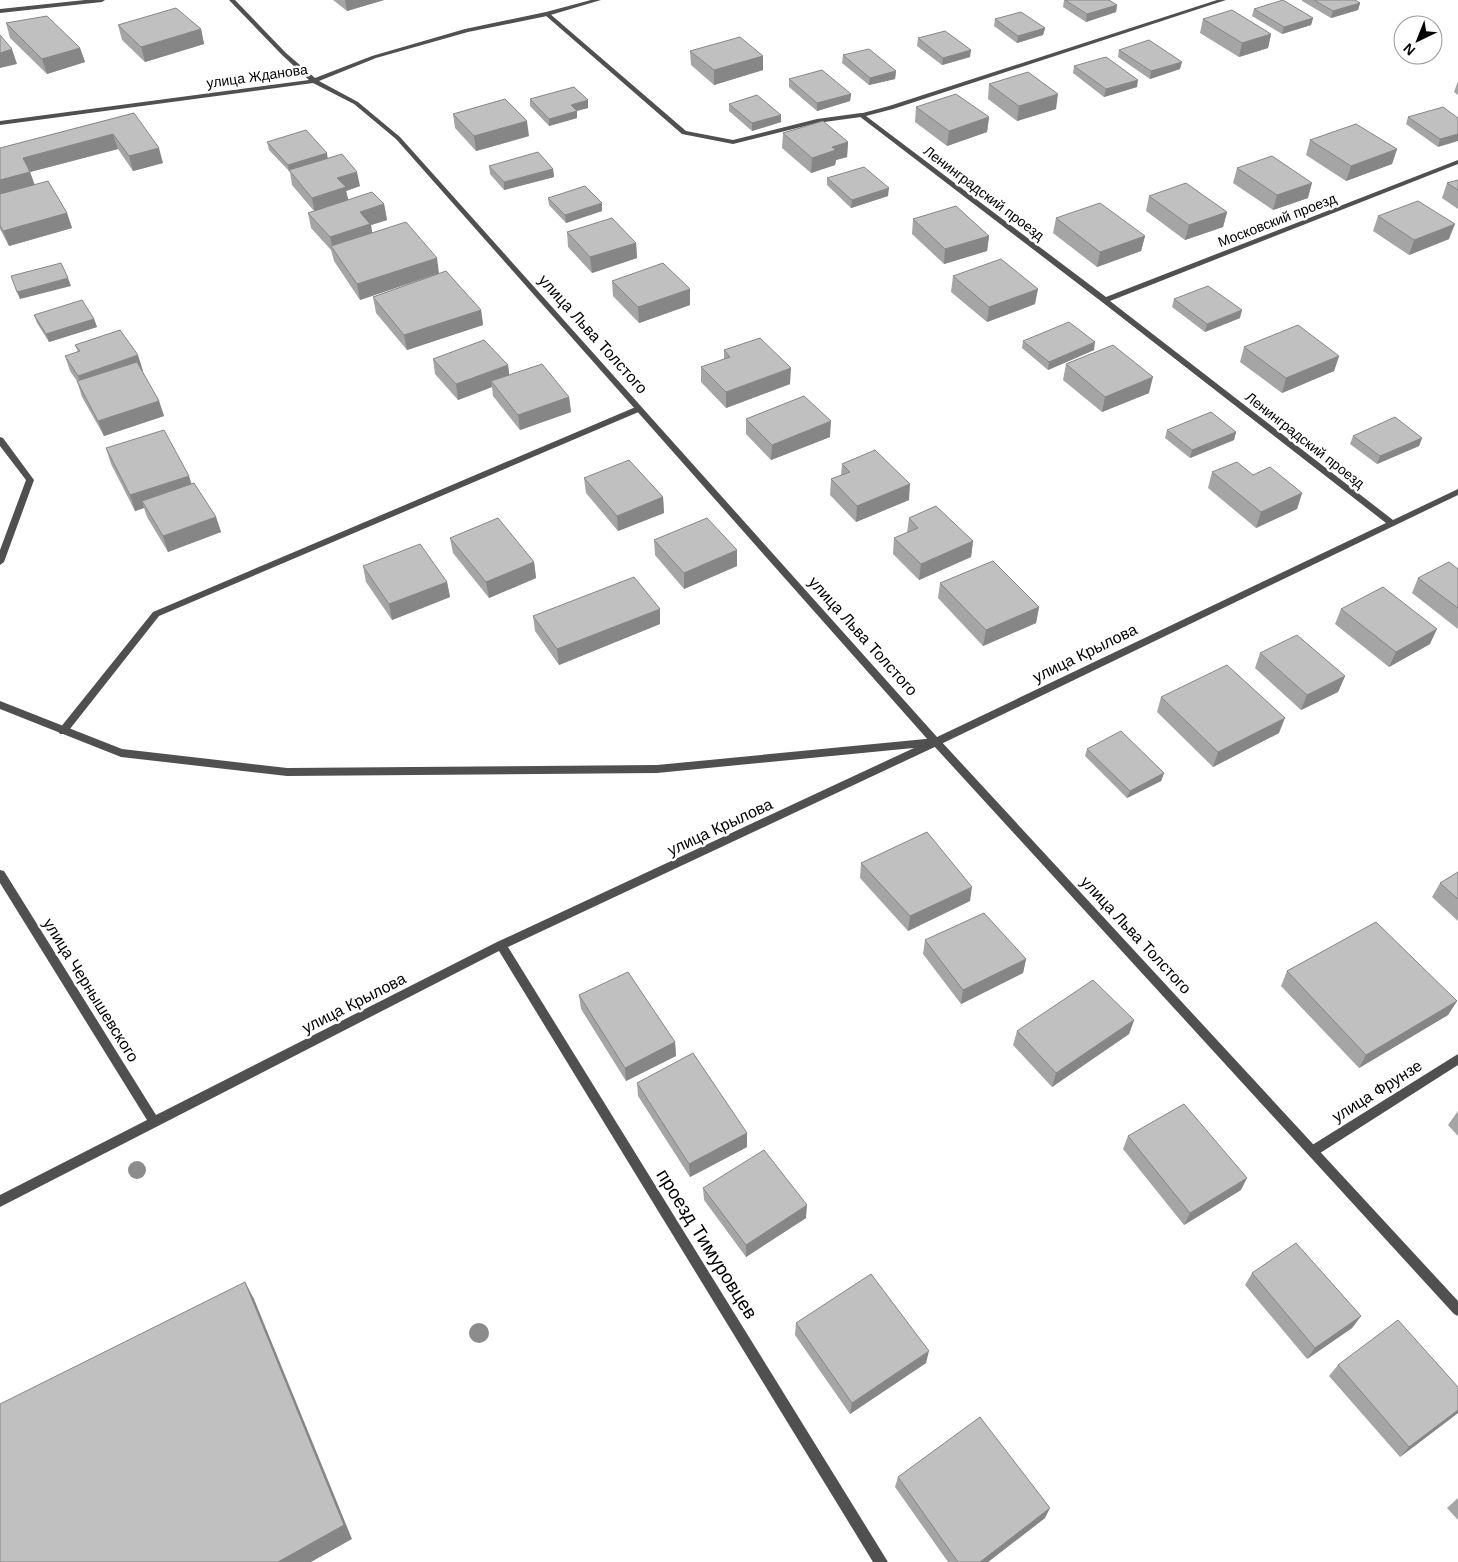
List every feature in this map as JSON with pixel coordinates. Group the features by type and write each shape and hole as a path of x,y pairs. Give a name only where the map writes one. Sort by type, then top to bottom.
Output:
{"street":[{"path":"0,11 102,0"},
{"name":"улица Льва Толстого","path":"232,0 314,82 356,103 398,138 936,742 1458,1310"},
{"name":"улица Жданова","path":"0,124 314,82 374,57 468,30 547,14 598,0"},
{"path":"547,14 684,133 733,142 818,120 861,115 891,108 1223,0"},
{"name":"Ленинградский проезд","path":"861,115 1105,300 1391,523"},
{"name":"Московский проезд","path":"1105,300 1458,162"},
{"path":"63,731 156,614 638,409"},
{"path":"0,440 30,480 0,562"},
{"name":"улица Крылова","path":"0,1201 501,945 936,742 1458,492"},
{"path":"0,705 121,753 287,772 658,769 936,742"},
{"name":"улица Чернышевского","path":"0,874 154,1122"},
{"name":"проезд Тимуровцев","path":"501,945 881,1562"},
{"name":"улица Фрунзе","path":"1313,1151 1458,1059"}],"building":[{"path":"1065,0 1109,0 1117,5 1087,14"},
{"path":"1283,0 1313,18 1284,27 1254,9"},
{"path":"1314,0 1355,0 1360,3 1333,11"},
{"path":"176,8 201,29 141,47 118,25"},
{"path":"1232,10 1271,34 1242,43 1203,19"},
{"path":"1021,12 1045,28 1018,36 995,19"},
{"path":"47,16 80,48 42,59 6,23"},
{"path":"945,31 971,50 943,58 918,38"},
{"path":"0,35 12,49 0,53"},
{"path":"740,37 763,56 714,70 690,51"},
{"path":"1149,40 1182,62 1151,71 1119,50"},
{"path":"869,49 896,71 870,78 843,55"},
{"path":"1106,57 1138,80 1106,89 1074,66"},
{"path":"822,70 851,94 817,103 789,79"},
{"path":"1028,72 1058,94 1019,106 989,84"},
{"path":"574,87 588,100 571,105 577,111 549,119 530,99"},
{"path":"956,94 989,117 949,131 916,107"},
{"path":"757,95 781,115 752,123 729,104"},
{"path":"505,99 527,121 474,136 453,114"},
{"path":"1443,107 1458,118 1458,134 1440,139 1408,117"},
{"path":"134,113 159,148 129,156 113,134 23,158 30,172 0,180 0,148"},
{"path":"823,121 848,142 832,147 836,150 812,158 783,133"},
{"path":"1356,124 1397,149 1351,166 1310,140"},
{"path":"306,130 327,153 288,165 267,142"},
{"path":"538,152 553,169 504,182 489,166"},
{"path":"342,154 357,172 337,178 346,187 312,198 289,170"},
{"path":"1272,156 1312,183 1277,195 1237,168"},
{"path":"864,167 889,188 852,200 827,178"},
{"path":"1458,180 1458,190 1447,183"},
{"path":"48,181 67,213 3,231 0,225 0,194"},
{"path":"1186,183 1227,212 1189,225 1149,196"},
{"path":"585,186 602,203 565,215 548,198"},
{"path":"372,192 384,204 360,212 370,224 330,237 308,213"},
{"path":"1418,201 1455,224 1414,240 1378,216"},
{"path":"1100,203 1145,236 1100,252 1056,218"},
{"path":"956,206 989,236 945,249 913,219"},
{"path":"612,218 636,243 590,257 567,232"},
{"path":"406,222 437,258 357,284 331,246"},
{"path":"1001,259 1038,289 989,307 953,276"},
{"path":"61,263 68,278 17,292 11,276"},
{"path":"663,263 690,289 638,307 612,281"},
{"path":"446,271 481,310 404,335 373,297"},
{"path":"1208,286 1242,310 1207,324 1174,299"},
{"path":"82,300 94,319 46,334 34,315"},
{"path":"1069,322 1095,342 1049,362 1023,341"},
{"path":"1298,325 1339,356 1286,378 1244,347"},
{"path":"120,330 138,355 78,376 65,356 80,351 75,345"},
{"path":"760,338 791,368 726,392 701,367 730,357 724,350"},
{"path":"484,340 508,365 456,384 433,359"},
{"path":"1113,345 1153,377 1105,397 1066,364"},
{"path":"137,362 159,401 98,421 77,381"},
{"path":"542,364 569,397 518,415 491,381"},
{"path":"804,396 831,421 772,445 746,419"},
{"path":"1211,412 1236,432 1192,450 1167,430"},
{"path":"1395,417 1422,438 1380,456 1353,436"},
{"path":"164,430 189,476 130,495 106,448"},
{"path":"875,450 910,484 857,506 831,479 850,472 842,464"},
{"path":"629,460 663,497 617,516 584,478"},
{"path":"1237,462 1253,475 1270,467 1302,493 1261,512 1212,472"},
{"path":"194,483 216,517 163,536 142,501"},
{"path":"936,506 973,541 921,564 894,538 918,528 909,518"},
{"path":"498,518 534,562 486,582 450,538"},
{"path":"707,518 737,550 684,573 654,540"},
{"path":"420,544 447,582 389,604 363,566"},
{"path":"993,561 1039,607 986,630 940,583"},
{"path":"1449,562 1458,569 1458,608 1418,578"},
{"path":"634,577 660,609 557,649 533,616"},
{"path":"1383,587 1437,629 1396,652 1341,609"},
{"path":"1297,635 1345,676 1307,695 1260,653"},
{"path":"1227,665 1285,718 1218,752 1161,697"},
{"path":"1121,731 1164,773 1130,791 1087,749"},
{"path":"927,832 972,887 910,916 861,863"},
{"path":"1458,872 1458,899 1440,883"},
{"path":"984,913 1026,959 963,990 925,940"},
{"path":"1376,922 1457,1001 1366,1055 1287,971"},
{"path":"628,972 675,1042 625,1068 579,995"},
{"path":"1093,980 1134,1020 1056,1073 1017,1031"},
{"path":"693,1053 747,1133 689,1164 637,1083"},
{"path":"1184,1104 1247,1178 1190,1213 1128,1136"},
{"path":"764,1150 807,1205 746,1245 703,1188"},
{"path":"1296,1243 1361,1316 1315,1348 1252,1273"},
{"path":"871,1274 929,1351 852,1403 796,1323"},
{"path":"245,1282 344,1525 278,1562 0,1562 0,1404"},
{"path":"1398,1320 1458,1387 1458,1410 1409,1447 1338,1365"},
{"path":"980,1417 1050,1508 980,1562 958,1562 898,1477"}]}
